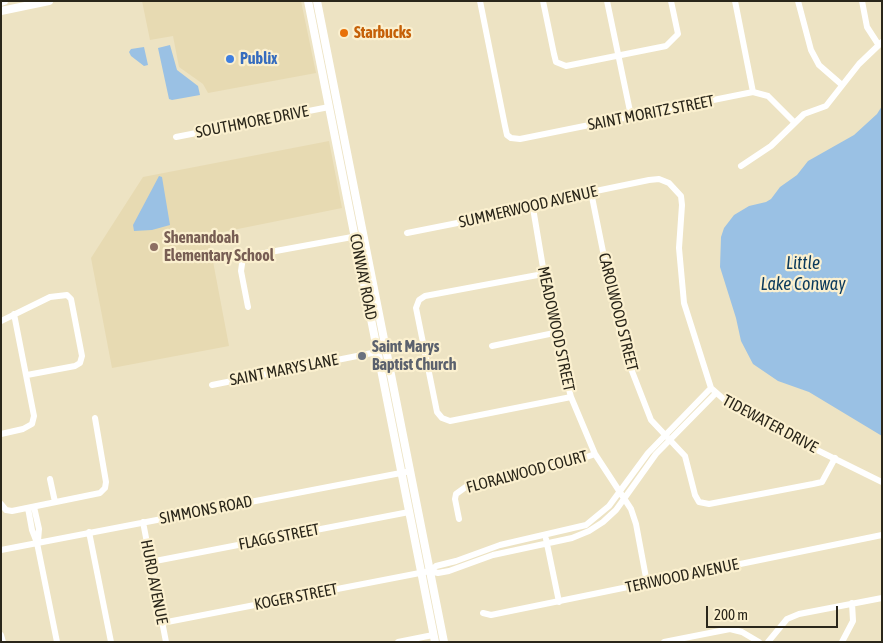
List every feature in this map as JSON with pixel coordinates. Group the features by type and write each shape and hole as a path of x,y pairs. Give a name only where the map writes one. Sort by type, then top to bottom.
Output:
{"main road":[{"name":"CONWAY ROAD","path":"308,1 434,638"},
{"name":"CONWAY ROAD","path":"317,1 444,642"},
{"path":"1,11 46,2"},
{"path":"314,31 320,42 323,58 330,65"},
{"path":"320,65 327,70 332,95 338,107"}],"street":[{"name":"SAINT MORITZ STREET","path":"480,1 507,134 520,139 753,92"},
{"path":"543,1 556,62 566,66 666,46 678,34 671,1"},
{"path":"607,1 630,116"},
{"path":"735,1 753,92 768,96 794,122"},
{"path":"798,1 811,50 819,65 842,85"},
{"path":"740,166 771,146 804,114 826,106 842,85 880,43 867,27 862,1"},
{"name":"SOUTHMORE DRIVE","path":"176,137 329,107"},
{"path":"338,155 346,146"},
{"path":"338,155 348,155"},
{"name":"TIDEWATER DRIVE","path":"649,180 659,179 669,183 681,196 680,248 684,303 713,391 736,410 882,482"},
{"name":"SUMMERWOOD AVENUE","path":"407,233 533,208 591,192 649,180"},
{"name":"CAROLWOOD STREET","path":"591,192 617,321 630,366 651,420 685,456 695,495 703,504 822,482 835,458"},
{"name":"MEADOWOOD STREET","path":"533,208 554,333 571,397 596,454 625,498 636,524 647,583"},
{"path":"248,307 241,271 243,258 363,235"},
{"path":"543,274 425,296 419,300 416,308 437,412 442,418 450,421 571,397"},
{"path":"1,321 50,297 67,295 71,299 82,356 80,363 75,366 27,375"},
{"path":"1,434 23,429 32,424 34,416 14,314"},
{"path":"492,346 554,333"},
{"name":"SAINT MARYS LANE","path":"212,385 386,350"},
{"path":"430,571 436,566 456,561 484,550 586,525 599,515 666,437 713,391"},
{"path":"1,504 6,510 12,511 100,493 105,488 106,482 95,418"},
{"path":"430,571 438,573 456,569 493,555 572,538 589,531 603,522 625,498 666,437"},
{"name":"FLORALWOOD COURT","path":"459,518 455,499 461,488 567,464 596,454"},
{"name":"SIMMONS ROAD","path":"1,550 410,471"},
{"path":"50,478 55,502"},
{"path":"31,507 39,529 38,542 57,642"},
{"name":"FLAGG STREET","path":"150,562 409,512"},
{"name":"HURD AVENUE","path":"142,522 166,642"},
{"path":"90,532 111,642"},
{"path":"546,534 559,602"},
{"name":"TERIWOOD AVENUE","path":"483,612 491,615 882,536"},
{"name":"KOGER STREET","path":"162,623 430,571"},
{"path":"768,642 787,619 799,614 882,598"},
{"path":"842,642 853,621 852,604"},
{"path":"664,642 730,629 742,632 759,642"},
{"path":"1,635 2,642"},
{"path":"398,642 434,638"}],"shaded area":[{"path":"142,1 301,1 316,73 208,93 203,84 179,67 173,36 150,40"},
{"name":"Shenandoah Elementary School","path":"329,141 342,208 208,235 229,346 112,368 91,258 143,177"}],"water":[{"path":"170,45 177,70 198,86 200,95 169,99 158,48"},
{"path":"144,47 148,65 144,66 131,56 129,52 131,49"},
{"name":"Little Lake Conway","path":"882,106 882,436 809,392 778,381 753,364 741,341 720,267 721,237 724,228 734,215 749,206 771,199 780,187 797,175 808,161 854,135 877,114"},
{"path":"159,176 162,177 170,225 152,230 134,231 133,225"}],"place":[{"name":"Starbucks","path":"344,33"},
{"name":"Publix","path":"230,59"},
{"name":"Shenandoah Elementary School","path":"154,247"},
{"name":"Saint Marys Baptist Church","path":"362,356"}]}
